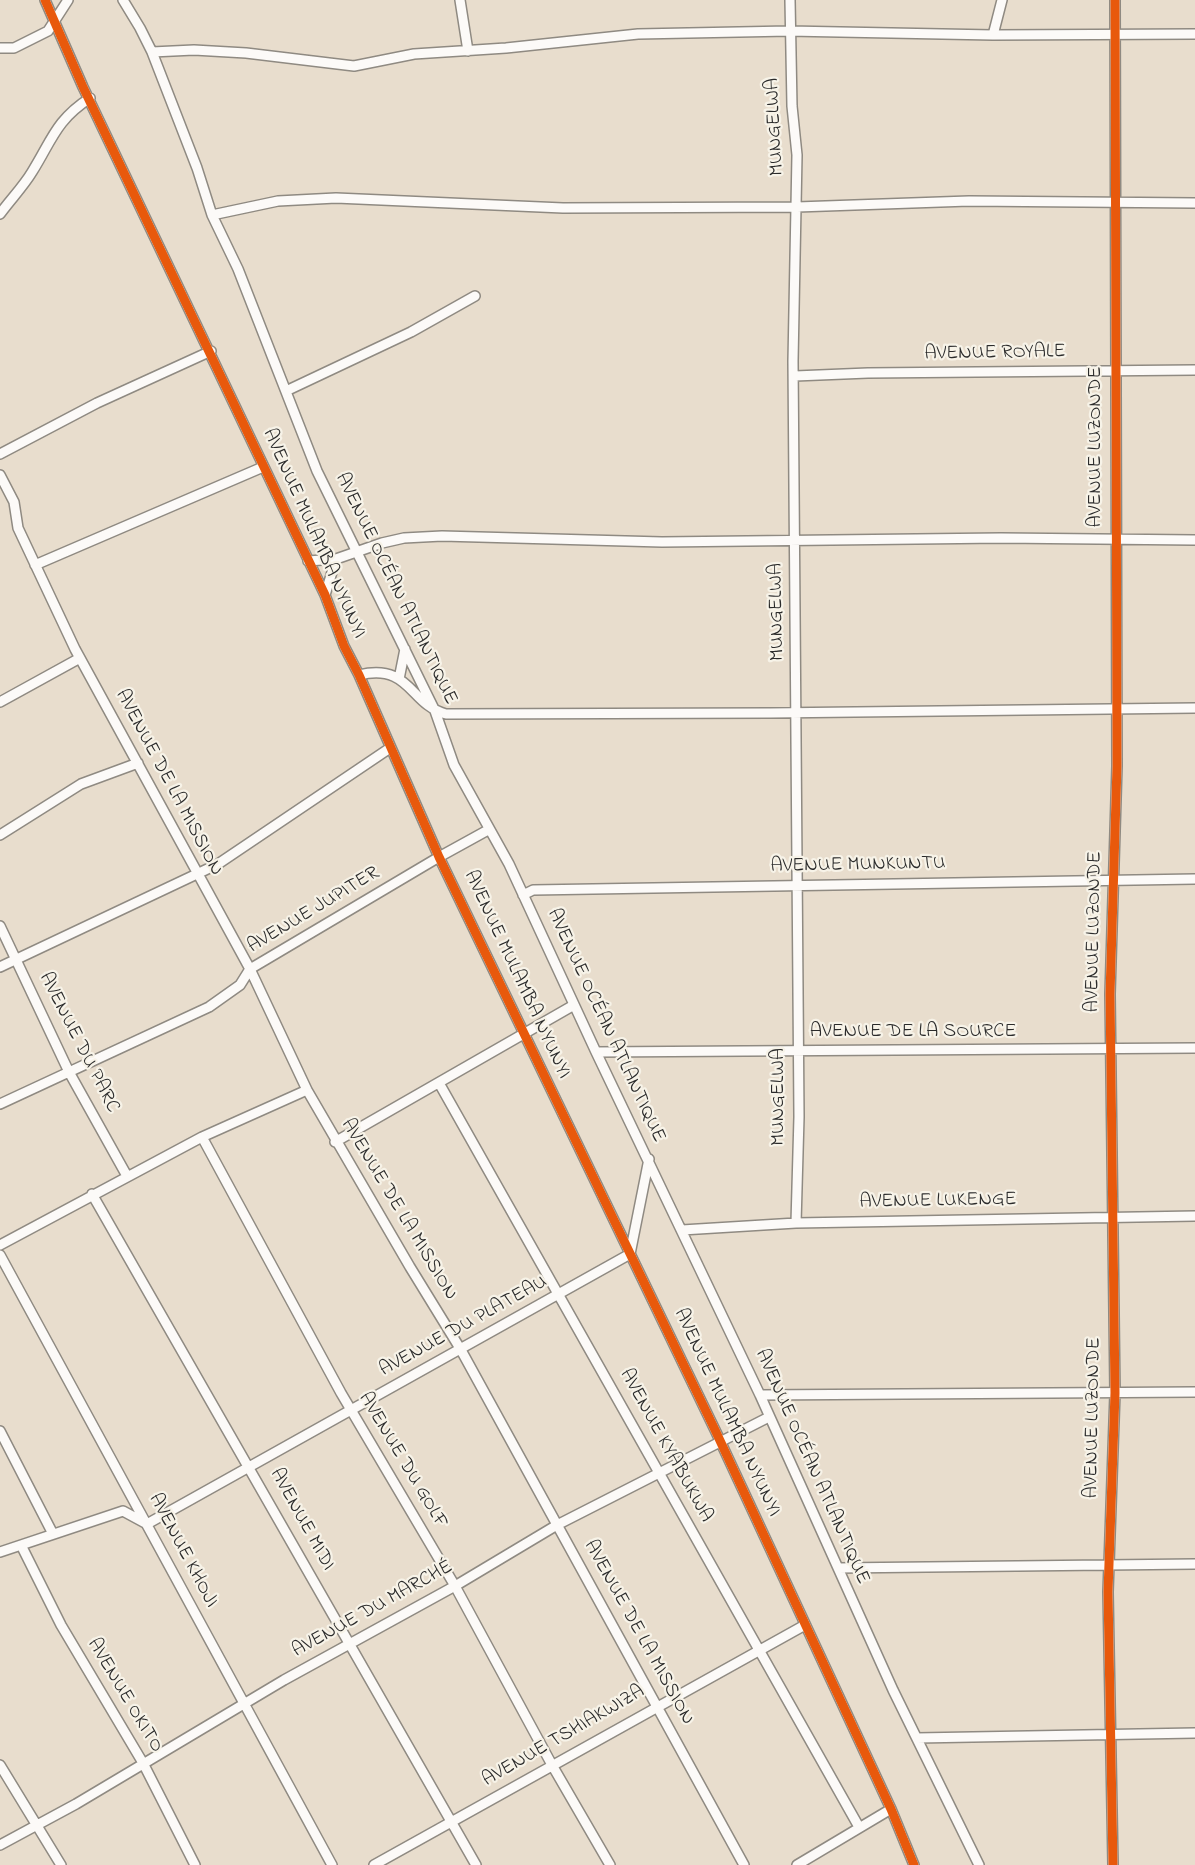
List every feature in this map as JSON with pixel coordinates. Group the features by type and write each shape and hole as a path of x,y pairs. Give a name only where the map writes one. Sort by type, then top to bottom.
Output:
{"street":[{"name":"AVENUE MULAMBA NYUNYI","path":"45,0 55,18 70,59 211,351 263,467 325,595 344,646 408,783 439,857 462,900 523,1035 721,1442 891,1809 914,1865"},
{"path":"0,48 14,48 48,31 68,0"},
{"path":"123,0 141,28 152,52 194,50 246,53 354,66 414,54 468,51 638,34 789,31 993,35 1195,34"},
{"path":"460,0 468,51"},
{"name":"MUNGELWA","path":"790,0 789,31 797,155 795,542 798,1051 796,1223"},
{"path":"993,35 1002,0"},
{"name":"AVENUE LUZONDE","path":"1113,1865 1109,1566 1115,1393 1110,994 1116,708 1115,0"},
{"name":"AVENUE OCÉAN ATLANTIQUE","path":"152,52 213,215 238,269 317,471 435,711 454,765 488,830 509,864 760,1395 917,1738 979,1865"},
{"path":"0,214 31,173 49,137 76,107 90,98"},
{"path":"213,215 278,201 336,198 563,208 797,207 969,201 1195,203"},
{"path":"286,391 411,332 464,300 475,296"},
{"path":"0,454 97,403 211,351"},
{"name":"AVENUE ROYALE","path":"795,376 868,373 1195,370"},
{"path":"35,565 263,467"},
{"name":"AVENUE DE LA MISSION","path":"0,475 14,502 18,528 80,658 250,969 307,1090 335,1142 461,1350 658,1704 744,1865"},
{"path":"308,561 336,560 356,551 404,538 442,536 795,542 1001,538 1115,541 1195,540"},
{"path":"325,595 336,560"},
{"path":"399,679 405,649"},
{"path":"0,702 80,658"},
{"path":"359,675 378,671 399,679 435,711 480,714 1195,708"},
{"path":"0,968 218,864 390,748"},
{"path":"0,835 81,784 138,763"},
{"name":"AVENUE JUPITER","path":"0,1104 209,1008 240,985 250,969 488,830"},
{"name":"AVENUE MUNKUNTU","path":"523,895 533,890 1195,879"},
{"name":"AVENUE DU PARC","path":"0,926 69,1072 127,1176"},
{"path":"335,1142 574,1005"},
{"name":"AVENUE DE LA SOURCE","path":"596,1052 1195,1048"},
{"name":"AVENUE KYABUKWA","path":"440,1083 859,1827"},
{"path":"0,1245 202,1137 307,1090"},
{"name":"AVENUE DU GOLF","path":"202,1137 351,1410 455,1586 552,1765 610,1865"},
{"path":"630,1254 649,1159"},
{"name":"AVENUE MIDI","path":"92,1194 250,1466 476,1865"},
{"name":"AVENUE LUKENGE","path":"682,1230 796,1223 1195,1216"},
{"name":"AVENUE DU PLATEAU","path":"147,1524 630,1254"},
{"name":"AVENUE KHOJI","path":"0,1255 332,1865"},
{"path":"760,1395 1195,1392"},
{"name":"AVENUE DU MARCHÉ","path":"0,1845 244,1703 455,1586 557,1525 769,1417"},
{"path":"0,1431 53,1534"},
{"path":"0,1552 123,1511 147,1524"},
{"name":"AVENUE OKITO","path":"21,1545 61,1625 143,1763 195,1865"},
{"path":"838,1568 1195,1564"},
{"name":"AVENUE TSHIAKWIZA","path":"374,1865 658,1704 805,1625"},
{"path":"917,1738 1195,1733"},
{"path":"0,1765 61,1865"},
{"path":"797,1865 891,1809"}],"cycle path":[{"path":"45,0 83,87 325,595 344,646 439,857 716,1432 891,1809 914,1865"},
{"path":"1113,1865 1108,1592 1115,1393 1110,994 1117,766 1115,0"}]}
